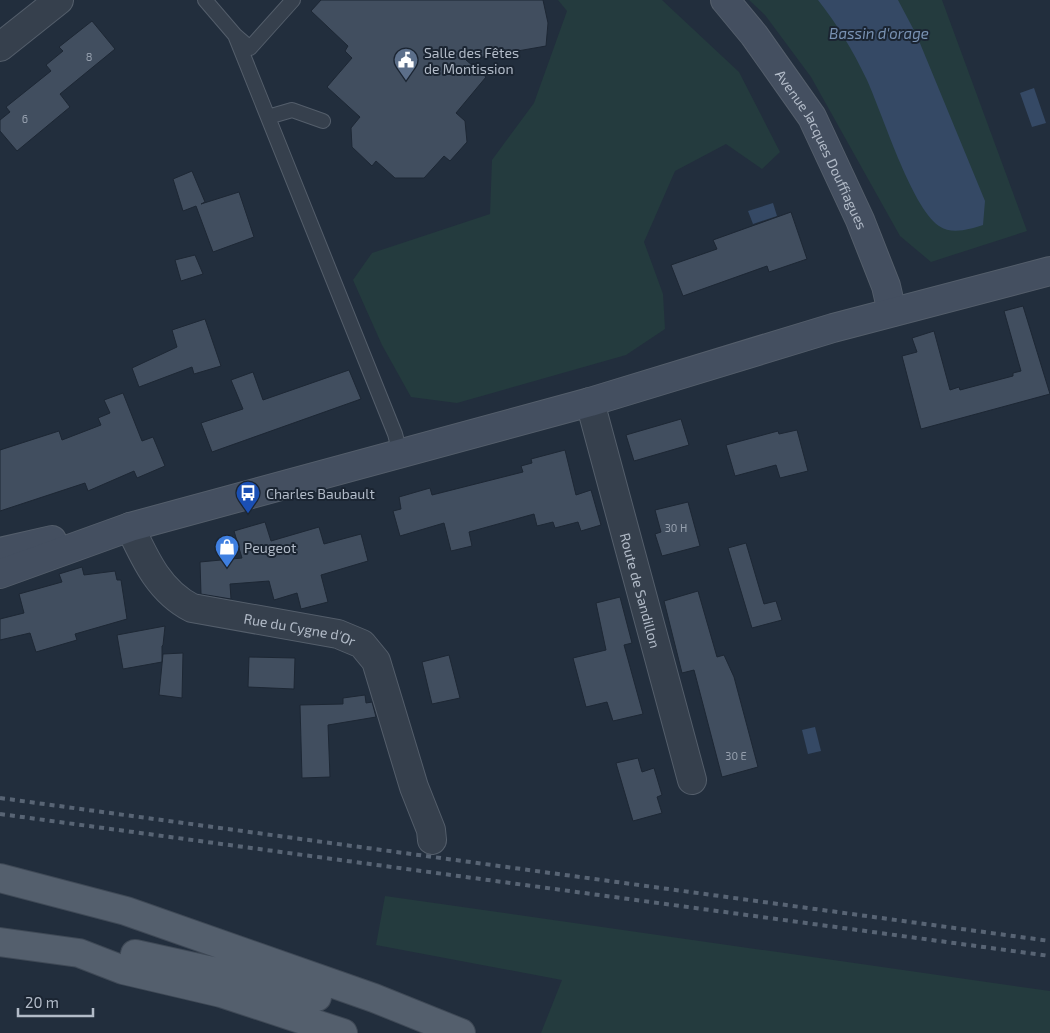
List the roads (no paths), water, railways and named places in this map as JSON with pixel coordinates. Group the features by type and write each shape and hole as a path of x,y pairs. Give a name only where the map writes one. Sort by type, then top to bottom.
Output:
{"main road":[{"name":"Avenue Jacques Douffiagues","path":"725,0 754,35 812,118 863,228 886,286 892,312"},
{"path":"0,574 130,527 590,402 833,328 1050,271"},
{"path":"0,552 37,542 130,527"},
{"path":"0,878 126,911 374,998 461,1033"},
{"path":"0,942 73,952 123,970 221,993 343,1033"},
{"path":"0,953 73,952 113,949 294,989 419,1033"}],"street":[{"path":"0,47 59,0"},
{"name":"Route de Sandillon","path":"590,402 692,780"},
{"name":"Rue du Cygne d'Or","path":"130,527 144,558 160,583 173,596 192,608 338,634 362,644 376,661 414,787 431,830 432,840"}],"lane":[{"path":"205,0 235,35 250,48 293,0"},
{"path":"235,35 395,434 400,453"},
{"path":"268,117 292,110 323,121"}],"water":[{"name":"Bassin d'orage","path":"818,0 898,0 917,36 985,201 983,225 955,231 944,229 928,216 918,200 898,158 873,93 861,68 838,28"},
{"path":"1034,88 1046,123 1032,127 1020,93"},
{"path":"773,203 777,216 753,224 748,211"},
{"path":"815,727 821,751 808,754 802,730"}],"railway":[{"path":"0,798 1050,941"},
{"path":"0,814 1050,956"}],"place":[{"name":"Salle des Fêtes de Montission","path":"406,81"},
{"name":"Charles Baubault","path":"248,514"},
{"name":"Peugeot","path":"227,568"}]}
